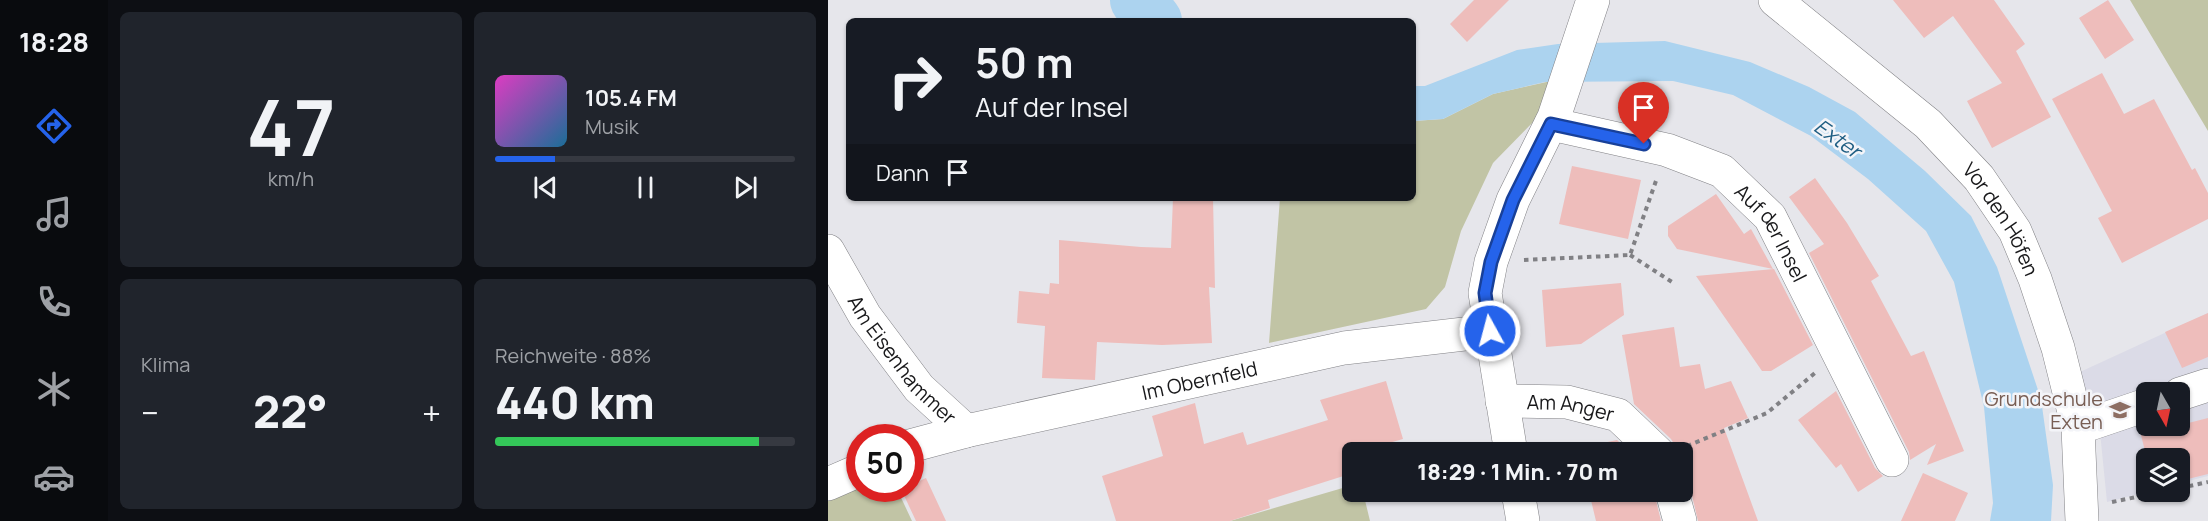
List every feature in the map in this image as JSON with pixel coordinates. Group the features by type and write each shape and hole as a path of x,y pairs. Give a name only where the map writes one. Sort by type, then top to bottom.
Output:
{"street":[{"name":"Vor den Höfen","path":"1775,0 1929,124 1979,178 2015,231 2036,279 2058,348 2078,428 2083,515"},
{"path":"1509,442 1485,293 1491,262 1513,200 1552,120 1589,12"},
{"name":"Auf der Insel","path":"1552,120 1667,150 1722,171 1770,217 1892,460"},
{"name":"Am Eisenhammer","path":"828,251 865,316 919,388 966,431"},
{"name":"Im Obernfeld","path":"924,442 1344,348 1490,331"},
{"path":"2190,391 2208,385"},
{"name":"Am Anger","path":"1502,401 1567,402 1618,415 1656,442"},
{"path":"2078,428 2136,408"},
{"path":"828,484 846,476"},
{"path":"1520,502 1523,521"},
{"path":"1675,502 1680,521"}],"path":[{"path":"1630,255 1667,150"},
{"path":"1491,262 1630,255 1672,282"},
{"path":"1693,442 1767,414 1838,353"},
{"path":"2190,486 2208,482"},
{"path":"2083,515 2136,499"}],"shaded area":[{"name":"Grundschule Exten","path":"2208,313 2208,476 2190,480 2190,448 2136,448 2136,495 2107,502 2100,432 2080,372"}],"green space":[{"path":"2130,0 2208,0 2208,131"},
{"path":"1551,81 1540,115 1493,163 1461,231 1445,287 1426,309 1269,343 1280,201 1416,201 1416,121 1443,119 1493,94"},
{"path":"846,484 846,502 903,502 912,521 828,521 828,493"},
{"path":"1342,488 1342,502 1365,502 1370,521 1230,521"}],"water":[{"path":"1665,41 1750,62 1809,87 1855,112 1925,171 1971,216 1997,267 2041,399 2053,485 2051,521 1990,521 1993,503 1984,407 1954,282 1926,231 1868,179 1811,136 1733,95 1673,81 1545,82 1493,94 1443,119 1416,121 1416,86 1425,86 1517,50 1558,44"}],"building":[{"path":"1474,0 1509,0 1467,42 1450,24"},
{"path":"1893,0 1994,0 2025,44 2016,51 2051,117 1992,148 1967,101 2002,83 1953,16 1924,38"},
{"path":"2108,0 2134,40 2105,59 2079,18"},
{"path":"2102,73 2124,114 2154,99 2192,170 2195,168 2208,193 2208,219 2122,263 2098,218 2112,211 2052,99"},
{"path":"1572,166 1641,180 1628,239 1559,224"},
{"path":"1815,178 1847,223 1879,276 1871,281 1911,356 1924,351 1964,451 1927,465 1936,444 1910,460 1909,452 1809,253 1824,244 1789,197"},
{"path":"1716,194 1744,234 1751,229 1773,269 1677,249 1668,236 1668,226"},
{"path":"1173,201 1213,201 1215,288 1209,287 1212,343 1162,345 1097,342 1095,380 1042,378 1045,326 1017,323 1019,291 1049,294 1050,283 1059,284 1059,240 1171,248"},
{"path":"1774,269 1813,345 1771,371 1762,371 1696,276"},
{"path":"1621,283 1624,315 1581,344 1546,347 1542,290"},
{"path":"2208,313 2208,357 2182,368 2165,332"},
{"path":"1674,327 1680,367 1700,364 1705,389 1731,381 1748,418 1724,428 1758,521 1698,521 1693,500 1693,442 1673,442 1634,404 1622,335"},
{"path":"1386,381 1403,439 1392,442 1342,442 1342,476 1268,500 1270,508 1230,521 1116,521 1102,476 1163,456 1152,416 1195,403 1204,444 1243,432 1247,445 1328,420 1320,400"},
{"path":"1836,391 1875,468 1883,476 1858,492 1841,464 1836,468 1798,420"},
{"path":"2208,418 2208,474 2190,478 2190,448 2144,448 2141,436 2190,436 2190,423"},
{"path":"1923,473 1968,493 1955,521 1901,521"},
{"path":"926,478 946,521 916,521 907,502 924,502 924,479"},
{"path":"1591,502 1656,502 1661,521 1596,521"}],"waterway":[{"name":"Exter","path":"1138,0 1152,18"}],"place":[{"name":"Grundschule Exten","path":"2120,410"}],"route":[{"path":"1490,331 1485,293 1491,262 1513,200 1551,124 1644,144"}]}
